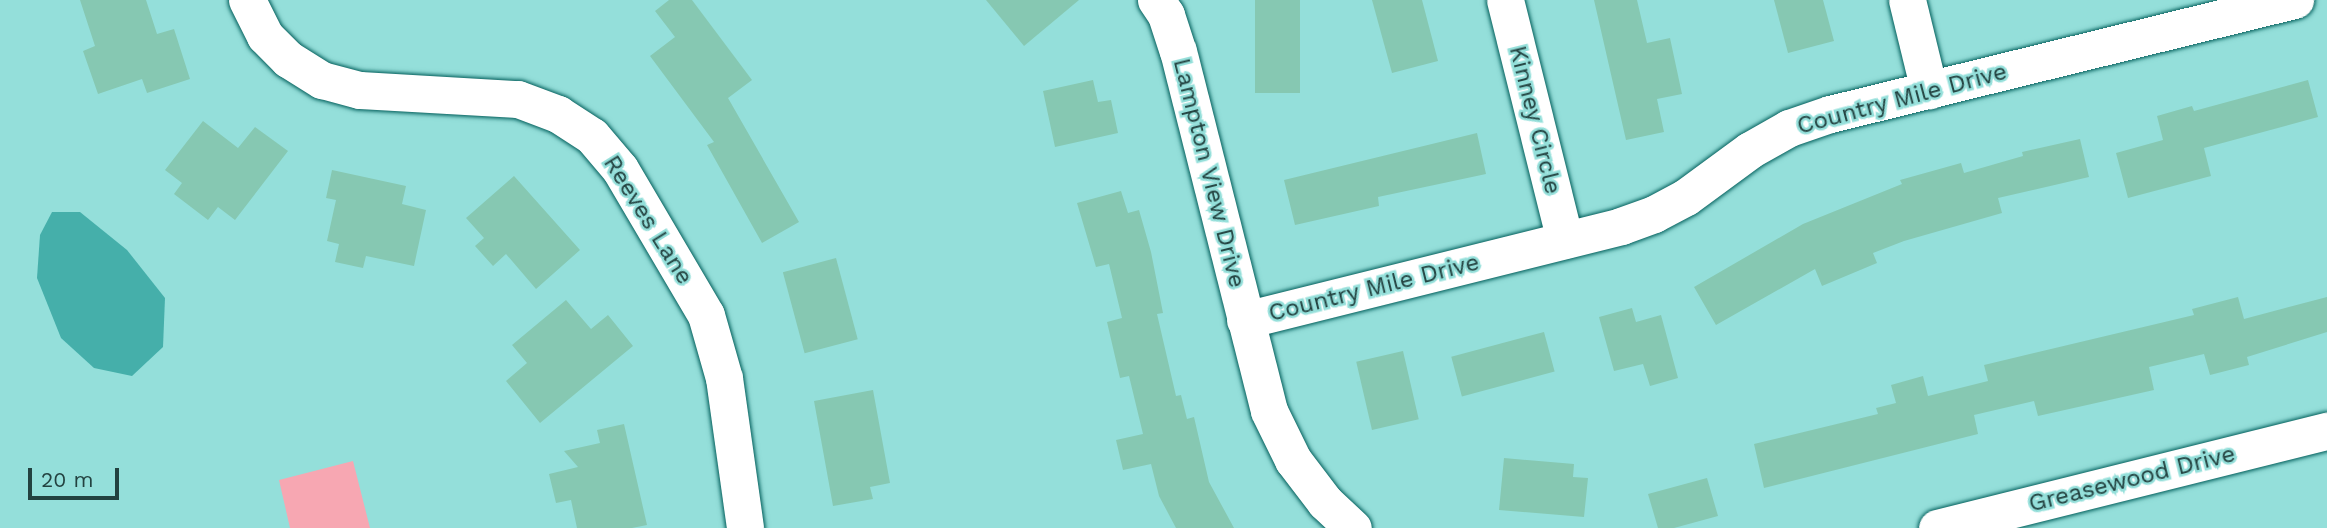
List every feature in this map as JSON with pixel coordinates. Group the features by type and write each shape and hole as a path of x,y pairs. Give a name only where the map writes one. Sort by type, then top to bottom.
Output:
{"street":[{"name":"Reeves Lane","path":"247,0 265,36 288,59 322,80 360,90 518,99 558,114 592,136 620,169 706,315 724,379 746,528"},
{"name":"Lampton View Drive","path":"1156,0 1166,15 1178,51 1269,411 1293,460 1325,502 1353,528"},
{"name":"Kinney Circle","path":"1505,0 1565,240"},
{"path":"1907,0 1929,90"},
{"name":"Country Mile Drive","path":"1245,320 1565,240 1654,214 1686,197 1750,149 1789,128 1830,114 2295,0"},
{"name":"Greasewood Drive","path":"1937,528 2327,431"}],"shaded area":[{"path":"353,461 370,528 290,528 279,480"}],"water":[{"path":"52,212 80,212 127,250 165,298 163,347 132,376 94,368 61,338 37,278 40,235"}],"building":[{"path":"80,0 146,0 157,34 174,29 190,79 147,93 142,79 98,94 83,51 95,46"},
{"path":"669,0 692,0 752,80 728,98 799,222 762,243 707,145 714,142 650,56 675,37 655,11"},
{"path":"986,0 1079,0 1024,46"},
{"path":"1255,0 1300,0 1300,93 1255,93"},
{"path":"1372,0 1422,0 1438,61 1392,73"},
{"path":"1594,0 1637,0 1647,43 1670,38 1682,94 1657,99 1664,132 1626,140"},
{"path":"1774,0 1823,0 1834,41 1788,53"},
{"path":"1093,80 1098,102 1111,100 1118,133 1055,147 1043,91"},
{"path":"2308,80 2318,117 2204,148 2211,176 2128,198 2116,153 2163,140 2157,116 2192,106 2194,111"},
{"path":"203,121 238,148 255,127 288,151 235,220 218,207 208,220 174,194 182,183 165,170"},
{"path":"1477,133 1486,174 1378,197 1379,206 1295,225 1284,180"},
{"path":"2080,139 2089,177 1998,198 2002,213 1904,241 1873,253 1877,263 1822,286 1815,269 1716,325 1694,287 1803,224 1902,184 1900,180 1961,163 1964,173 2023,156 2022,152"},
{"path":"332,170 406,186 402,204 426,210 414,266 366,256 363,268 335,262 339,244 327,241 336,200 326,198"},
{"path":"514,176 580,250 536,289 506,254 493,266 475,246 484,238 466,218"},
{"path":"1121,191 1128,213 1139,210 1151,252 1163,313 1157,314 1176,396 1181,395 1187,419 1194,417 1209,482 1234,528 1176,528 1159,496 1151,464 1123,470 1116,440 1143,434 1129,376 1120,378 1107,322 1122,318 1109,264 1096,267 1077,203"},
{"path":"836,258 858,339 805,353 783,272"},
{"path":"2238,297 2244,319 2327,297 2327,332 2247,357 2249,365 2210,375 2204,354 2149,367 2154,390 2038,416 2034,401 1974,415 1978,434 1764,488 1754,444 1878,414 1876,408 1896,403 1891,385 1923,376 1928,396 1988,381 1984,365 2194,315 2192,309"},
{"path":"566,300 591,329 608,315 633,346 540,423 506,381 527,363 512,345"},
{"path":"1632,308 1636,322 1661,315 1678,378 1650,386 1643,364 1614,371 1599,317"},
{"path":"1544,332 1555,372 1462,396 1451,357"},
{"path":"1403,351 1419,419 1372,430 1356,362"},
{"path":"873,390 890,483 870,487 873,499 833,506 814,401"},
{"path":"624,424 647,525 632,528 577,528 571,500 556,503 549,474 578,467 564,451 600,443 597,430"},
{"path":"1504,458 1574,464 1573,477 1588,478 1584,517 1499,510"},
{"path":"1707,478 1718,516 1674,528 1658,528 1648,494"}]}
